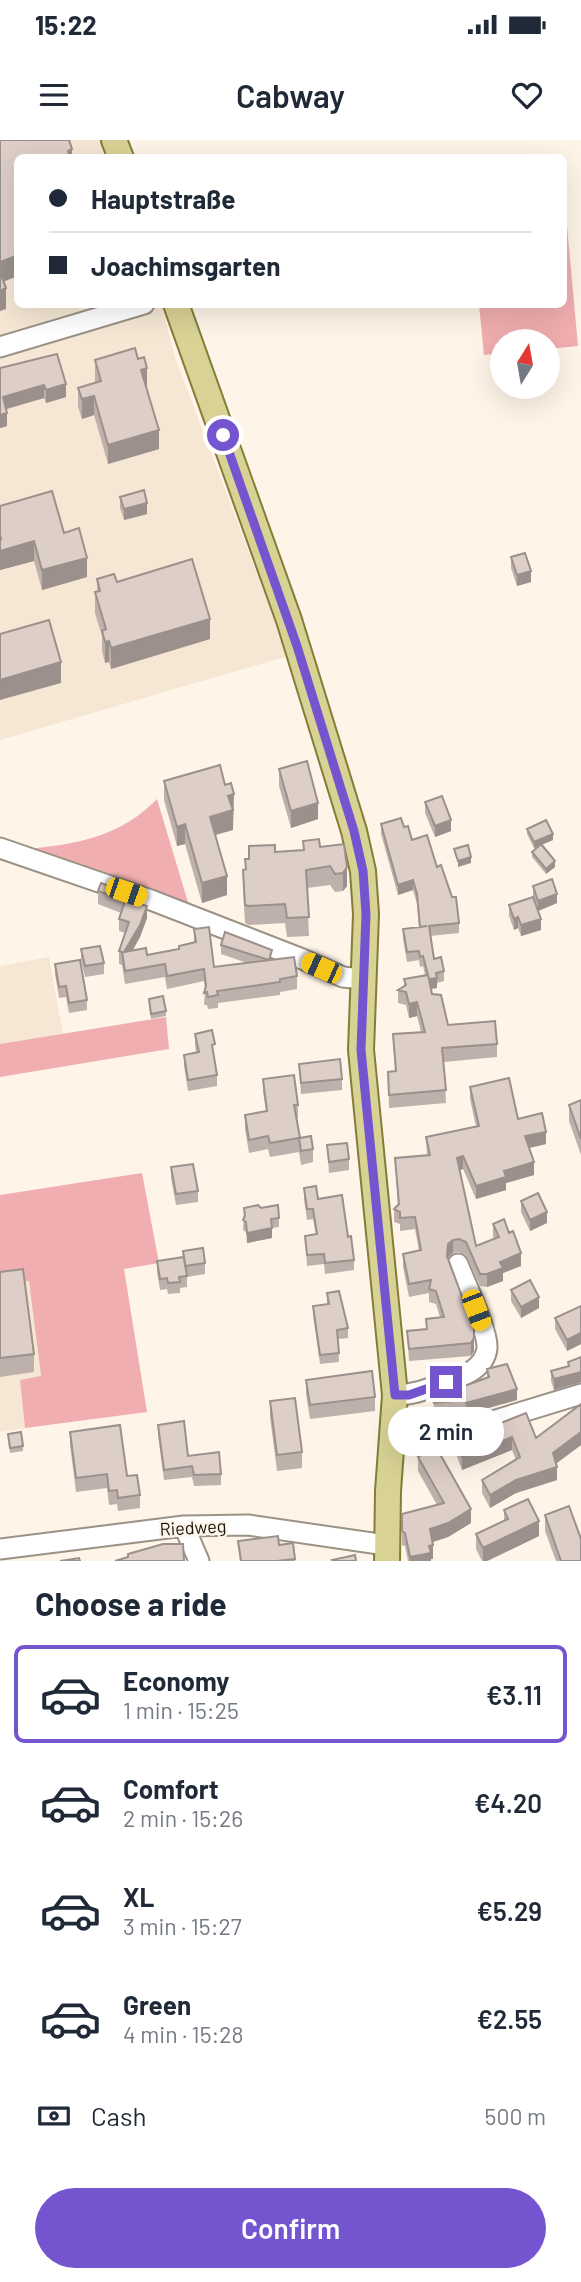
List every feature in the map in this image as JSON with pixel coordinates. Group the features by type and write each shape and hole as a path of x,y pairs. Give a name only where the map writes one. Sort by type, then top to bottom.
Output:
{"main road":[{"path":"177,308 281,597 354,831 363,871 366,914 361,1023 363,1078 395,1395 386,1553"}],"street":[{"path":"0,347 107,311"},
{"path":"0,848 201,919 343,977 363,979"},
{"path":"395,1395 417,1392 468,1375 477,1367 487,1349 485,1333 458,1264"},
{"path":"394,1432 437,1432 473,1427 581,1394"},
{"name":"Riedweg","path":"0,1549 184,1526 248,1525 386,1553"},
{"path":"184,1526 199,1561"}],"shaded area":[{"path":"0,140 102,140 108,154 14,154 14,308 162,308 176,360 288,656 0,740"},
{"path":"567,226 578,346 560,348 560,329 490,329 490,354 484,355 479,308 567,308"},
{"path":"157,799 190,909 26,849 62,845 113,830 129,822"},
{"path":"49,957 63,1034 0,1044 0,966"},
{"path":"166,1017 169,1049 0,1077 0,1044"},
{"path":"142,1173 159,1263 124,1269 147,1412 25,1428 20,1380 41,1376 29,1281 0,1284 0,1195"},
{"path":"29,1280 41,1377 20,1380 25,1428 0,1432 0,1284"}],"building":[{"path":"0,140 69,140 72,149 68,151 69,154 14,154 14,257 0,262"},
{"path":"0,272 6,288 0,291"},
{"path":"135,348 138,359 144,357 147,368 141,370 159,430 108,445 94,396 82,399 78,388 101,381 95,360"},
{"path":"57,354 66,384 46,390 44,385 3,397 7,413 0,415 0,368"},
{"path":"144,490 147,503 124,509 120,497"},
{"path":"52,491 64,533 79,528 87,558 42,570 34,541 0,551 0,506"},
{"path":"525,553 531,571 517,575 511,557"},
{"path":"192,559 210,619 111,648 109,641 105,642 102,631 106,629 95,592 100,591 97,579 114,574 117,582"},
{"path":"49,620 61,662 0,680 0,634"},
{"path":"307,761 318,803 291,811 279,769"},
{"path":"220,765 225,785 231,783 234,794 228,796 233,810 210,817 227,876 202,883 185,824 177,827 164,781"},
{"path":"442,796 451,820 435,826 425,802"},
{"path":"401,818 404,827 408,826 412,840 427,835 437,867 441,865 452,897 456,897 459,923 429,926 434,959 441,957 444,971 436,973 437,978 429,979 419,951 407,952 403,929 420,927 417,894 413,880 398,885 381,824"},
{"path":"546,820 553,834 534,842 527,829"},
{"path":"319,839 320,847 344,844 347,867 343,873 335,874 330,866 306,870 309,917 287,918 285,904 245,905 243,870 246,869 245,859 249,859 249,846 275,845 275,852 304,850 303,841"},
{"path":"541,844 555,861 546,869 532,852"},
{"path":"468,845 471,857 458,861 454,849"},
{"path":"552,879 557,894 538,901 533,886"},
{"path":"101,883 135,895 132,901 147,906 140,925 124,952 146,948 147,955 179,949 179,946 196,942 194,929 209,927 214,967 294,957 297,976 280,979 280,982 217,991 218,995 208,997 207,992 204,993 204,969 167,976 165,964 125,971 122,952 119,951 129,922 119,919 125,901 98,891"},
{"path":"533,897 541,919 521,925 518,917 514,919 509,905"},
{"path":"225,932 272,950 269,960 221,945"},
{"path":"100,946 104,963 85,966 81,949"},
{"path":"80,960 87,1000 69,1003 66,986 59,987 55,964"},
{"path":"428,975 432,994 441,995 448,1025 495,1021 497,1044 442,1048 446,1090 389,1095 388,1072 396,1071 393,1034 425,1032 417,1002 409,1004 406,992 398,990 406,985 404,979"},
{"path":"163,996 166,1011 151,1014 149,999"},
{"path":"212,1030 217,1075 188,1080 184,1055 199,1052 195,1034"},
{"path":"340,1059 342,1079 301,1083 299,1064"},
{"path":"294,1075 298,1105 294,1105 300,1138 311,1136 313,1149 301,1151 299,1138 270,1143 268,1136 249,1140 245,1115 267,1111 263,1079"},
{"path":"509,1078 518,1119 542,1113 546,1132 525,1136 534,1162 504,1171 506,1177 476,1186 463,1156 457,1158 476,1246 499,1237 493,1224 504,1219 509,1233 513,1231 521,1253 500,1262 503,1268 480,1274 466,1242 459,1239 448,1244 447,1256 474,1329 474,1338 471,1343 409,1349 407,1331 427,1329 426,1319 444,1317 436,1291 429,1289 431,1280 409,1284 403,1254 421,1250 415,1217 400,1218 400,1212 394,1209 399,1204 395,1158 430,1155 426,1137 479,1126 470,1087"},
{"path":"581,1100 581,1139 569,1105"},
{"path":"347,1143 349,1159 329,1162 327,1145"},
{"path":"193,1164 198,1191 176,1194 171,1167"},
{"path":"316,1186 318,1199 342,1195 354,1260 325,1263 324,1254 307,1255 305,1236 317,1234 313,1209 307,1209 304,1188"},
{"path":"538,1193 547,1212 530,1220 521,1201"},
{"path":"258,1205 261,1208 278,1205 279,1218 271,1219 272,1228 247,1233 246,1222 243,1220 244,1208"},
{"path":"203,1248 205,1263 185,1266 183,1251"},
{"path":"184,1257 187,1276 179,1277 180,1282 168,1283 167,1278 160,1279 157,1261"},
{"path":"23,1269 34,1354 0,1358 0,1272"},
{"path":"530,1280 539,1297 521,1307 511,1290"},
{"path":"339,1291 348,1328 337,1330 339,1353 320,1355 313,1306 329,1304 327,1293"},
{"path":"581,1306 581,1333 567,1340 555,1318"},
{"path":"581,1357 581,1372 554,1379 551,1371 569,1366 568,1362"},
{"path":"507,1364 517,1389 466,1403 465,1400 434,1403 433,1389 456,1385 456,1389 489,1377 487,1369"},
{"path":"372,1371 375,1397 310,1405 306,1380"},
{"path":"295,1398 302,1452 277,1455 270,1401"},
{"path":"581,1404 581,1432 553,1453 557,1467 516,1480 490,1495 482,1480 520,1457 512,1437 462,1457 456,1441 526,1413 536,1438"},
{"path":"184,1421 188,1456 219,1452 221,1474 194,1475 192,1466 164,1470 158,1425"},
{"path":"120,1425 127,1476 137,1475 140,1495 118,1498 117,1490 109,1491 107,1474 76,1478 70,1432"},
{"path":"21,1432 23,1446 10,1448 8,1434"},
{"path":"436,1447 471,1509 448,1523 430,1529 433,1545 429,1546 431,1553 410,1557 405,1533 402,1531 402,1514 444,1503 418,1457"},
{"path":"528,1499 539,1521 483,1548 476,1534 508,1519 504,1510"},
{"path":"569,1506 581,1539 581,1561 561,1561 545,1515"},
{"path":"278,1536 279,1545 293,1543 295,1559 241,1561 238,1541"},
{"path":"163,1544 183,1544 184,1561 115,1561 128,1557 128,1554"},
{"path":"355,1555 356,1561 332,1560"}],"route":[{"path":"223,435 297,646 354,831 363,871 366,914 361,1050 395,1395 409,1395 446,1382"}]}
